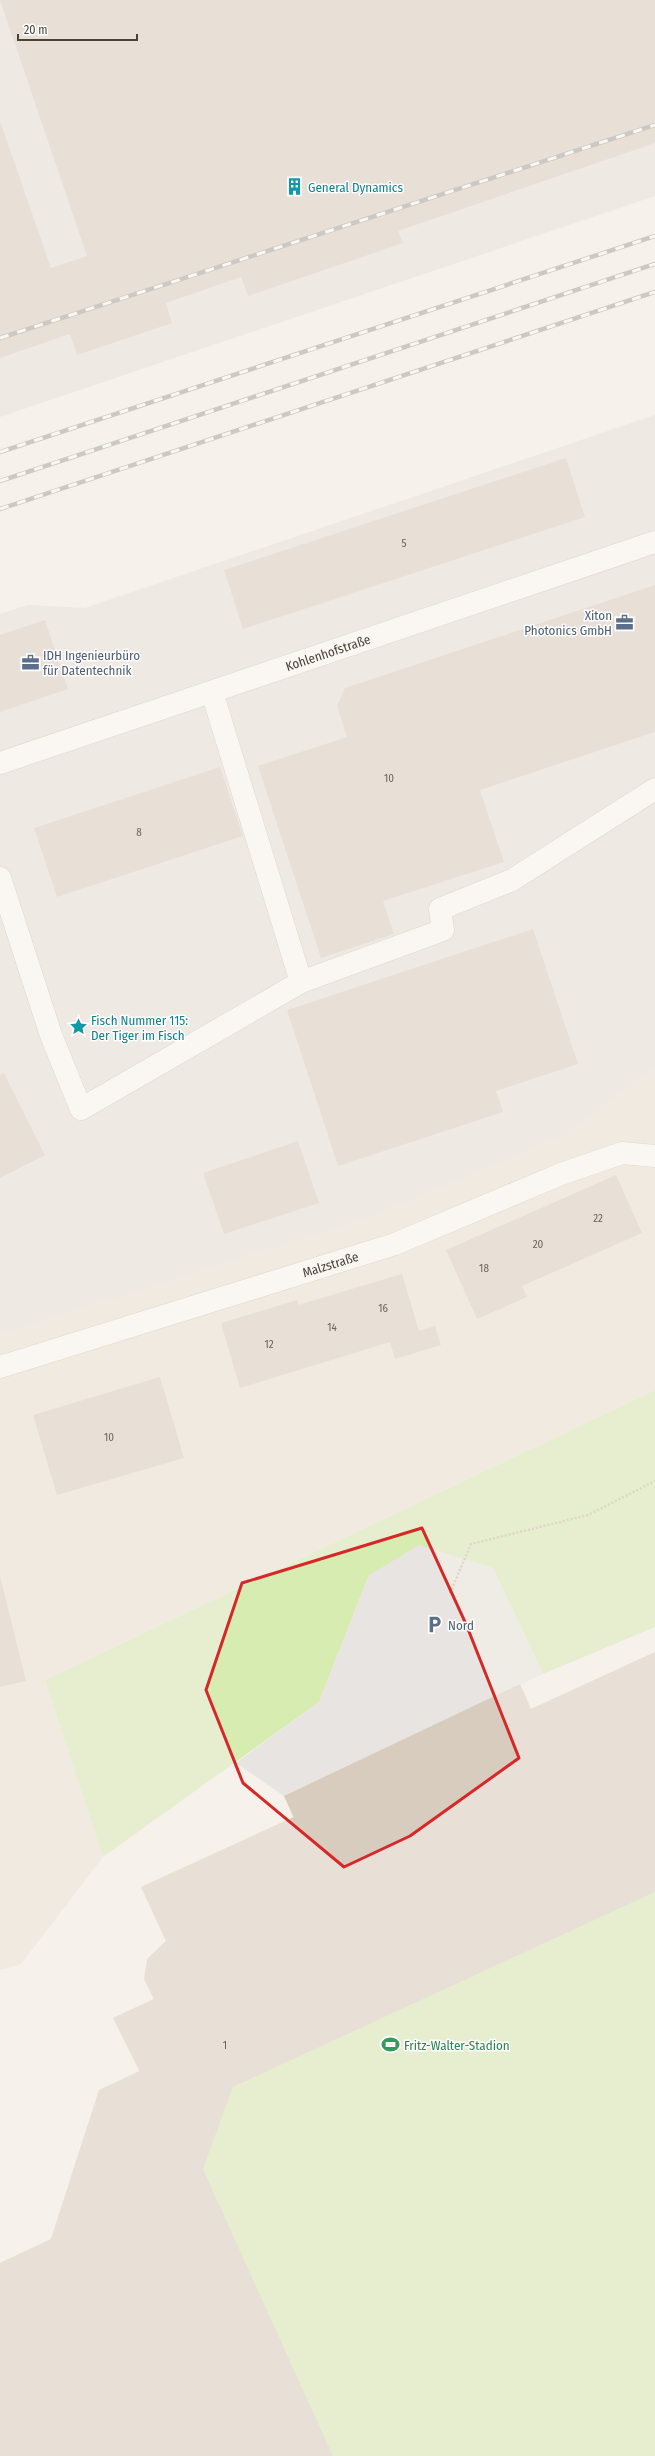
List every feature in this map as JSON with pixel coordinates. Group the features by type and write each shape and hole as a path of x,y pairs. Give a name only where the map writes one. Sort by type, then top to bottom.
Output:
{"street":[{"name":"Kohlenhofstraße","path":"0,763 655,542"},
{"path":"212,692 301,982"},
{"path":"0,881 51,1035 81,1109 301,982 443,930 440,909 512,880 655,789"},
{"name":"Malzstraße","path":"0,1367 395,1244 561,1174 622,1153 655,1156"}],"path":[{"path":"450,1593 471,1544 588,1515 655,1481"}],"highlighted area":[{"path":"422,1528 466,1624 519,1758 410,1836 344,1867 243,1783 206,1690 242,1583"}],"shaded area":[{"name":"General Dynamics","path":"0,0 655,0 655,196 0,417"},
{"path":"655,415 655,1068 564,1136 372,1217 0,1335 0,614 28,605 85,608"},
{"path":"655,1068 655,1390 45,1680 103,1857 21,1964 0,1970 0,1335 372,1217 564,1136"},
{"name":"Nord","path":"419,1545 493,1568 543,1674 284,1796 236,1763 319,1702 369,1575"}],"green space":[{"path":"655,1390 655,1627 543,1674 493,1568 369,1575 319,1702 103,1857 45,1680"},
{"name":"Fritz-Walter-Stadion","path":"655,1652 655,2456 0,2456 0,2263 51,2239 99,2090 139,2071 113,2018 154,1999 147,1959 166,1941 141,1887 293,1817 284,1796 520,1684 531,1709"}],"building":[{"name":"General Dynamics","path":"0,0 655,0 655,143 398,231 403,243 248,296 241,277 166,303 172,323 77,355 70,334 0,358 0,121 51,268 87,256"},
{"path":"566,458 585,517 243,629 224,570"},
{"path":"655,585 655,732 480,790 504,862 383,901 394,934 321,958 258,766 347,737 337,706 345,688"},
{"name":"IDH Ingenieurbüro für Datentechnik","path":"45,620 68,689 0,712 0,635"},
{"path":"220,767 243,836 57,897 34,828"},
{"path":"533,929 578,1064 496,1091 503,1112 338,1166 287,1010"},
{"path":"4,1073 45,1155 0,1178 0,1075"},
{"path":"298,1141 319,1203 224,1234 203,1173"},
{"path":"616,1175 642,1233 522,1286 527,1297 477,1319 446,1250"},
{"path":"402,1274 419,1331 435,1326 441,1345 395,1359 390,1342 240,1388 221,1323 297,1300 298,1305"},
{"path":"160,1377 184,1458 57,1495 33,1415"},
{"path":"0,1576 26,1681 0,1687"},
{"path":"655,1652 655,1892 233,2087 203,2169 333,2456 0,2456 0,2263 51,2239 99,2090 140,2071 113,2018 154,1999 144,1979 147,1959 166,1941 141,1887 294,1817 284,1796 520,1684 531,1709"}],"railway":[{"path":"0,338 655,125"},
{"path":"0,452 655,236"},
{"path":"0,481 655,264"},
{"path":"0,509 655,292"}],"place":[{"name":"General Dynamics","path":"295,187"},
{"name":"Xiton Photonics GmbH","path":"625,622"},
{"name":"IDH Ingenieurbüro für Datentechnik","path":"30,662"},
{"name":"Fisch Nummer 115: Der Tiger im Fisch","path":"78,1027"},
{"name":"Nord","path":"435,1625"},
{"name":"Fritz-Walter-Stadion","path":"391,2045"}]}
